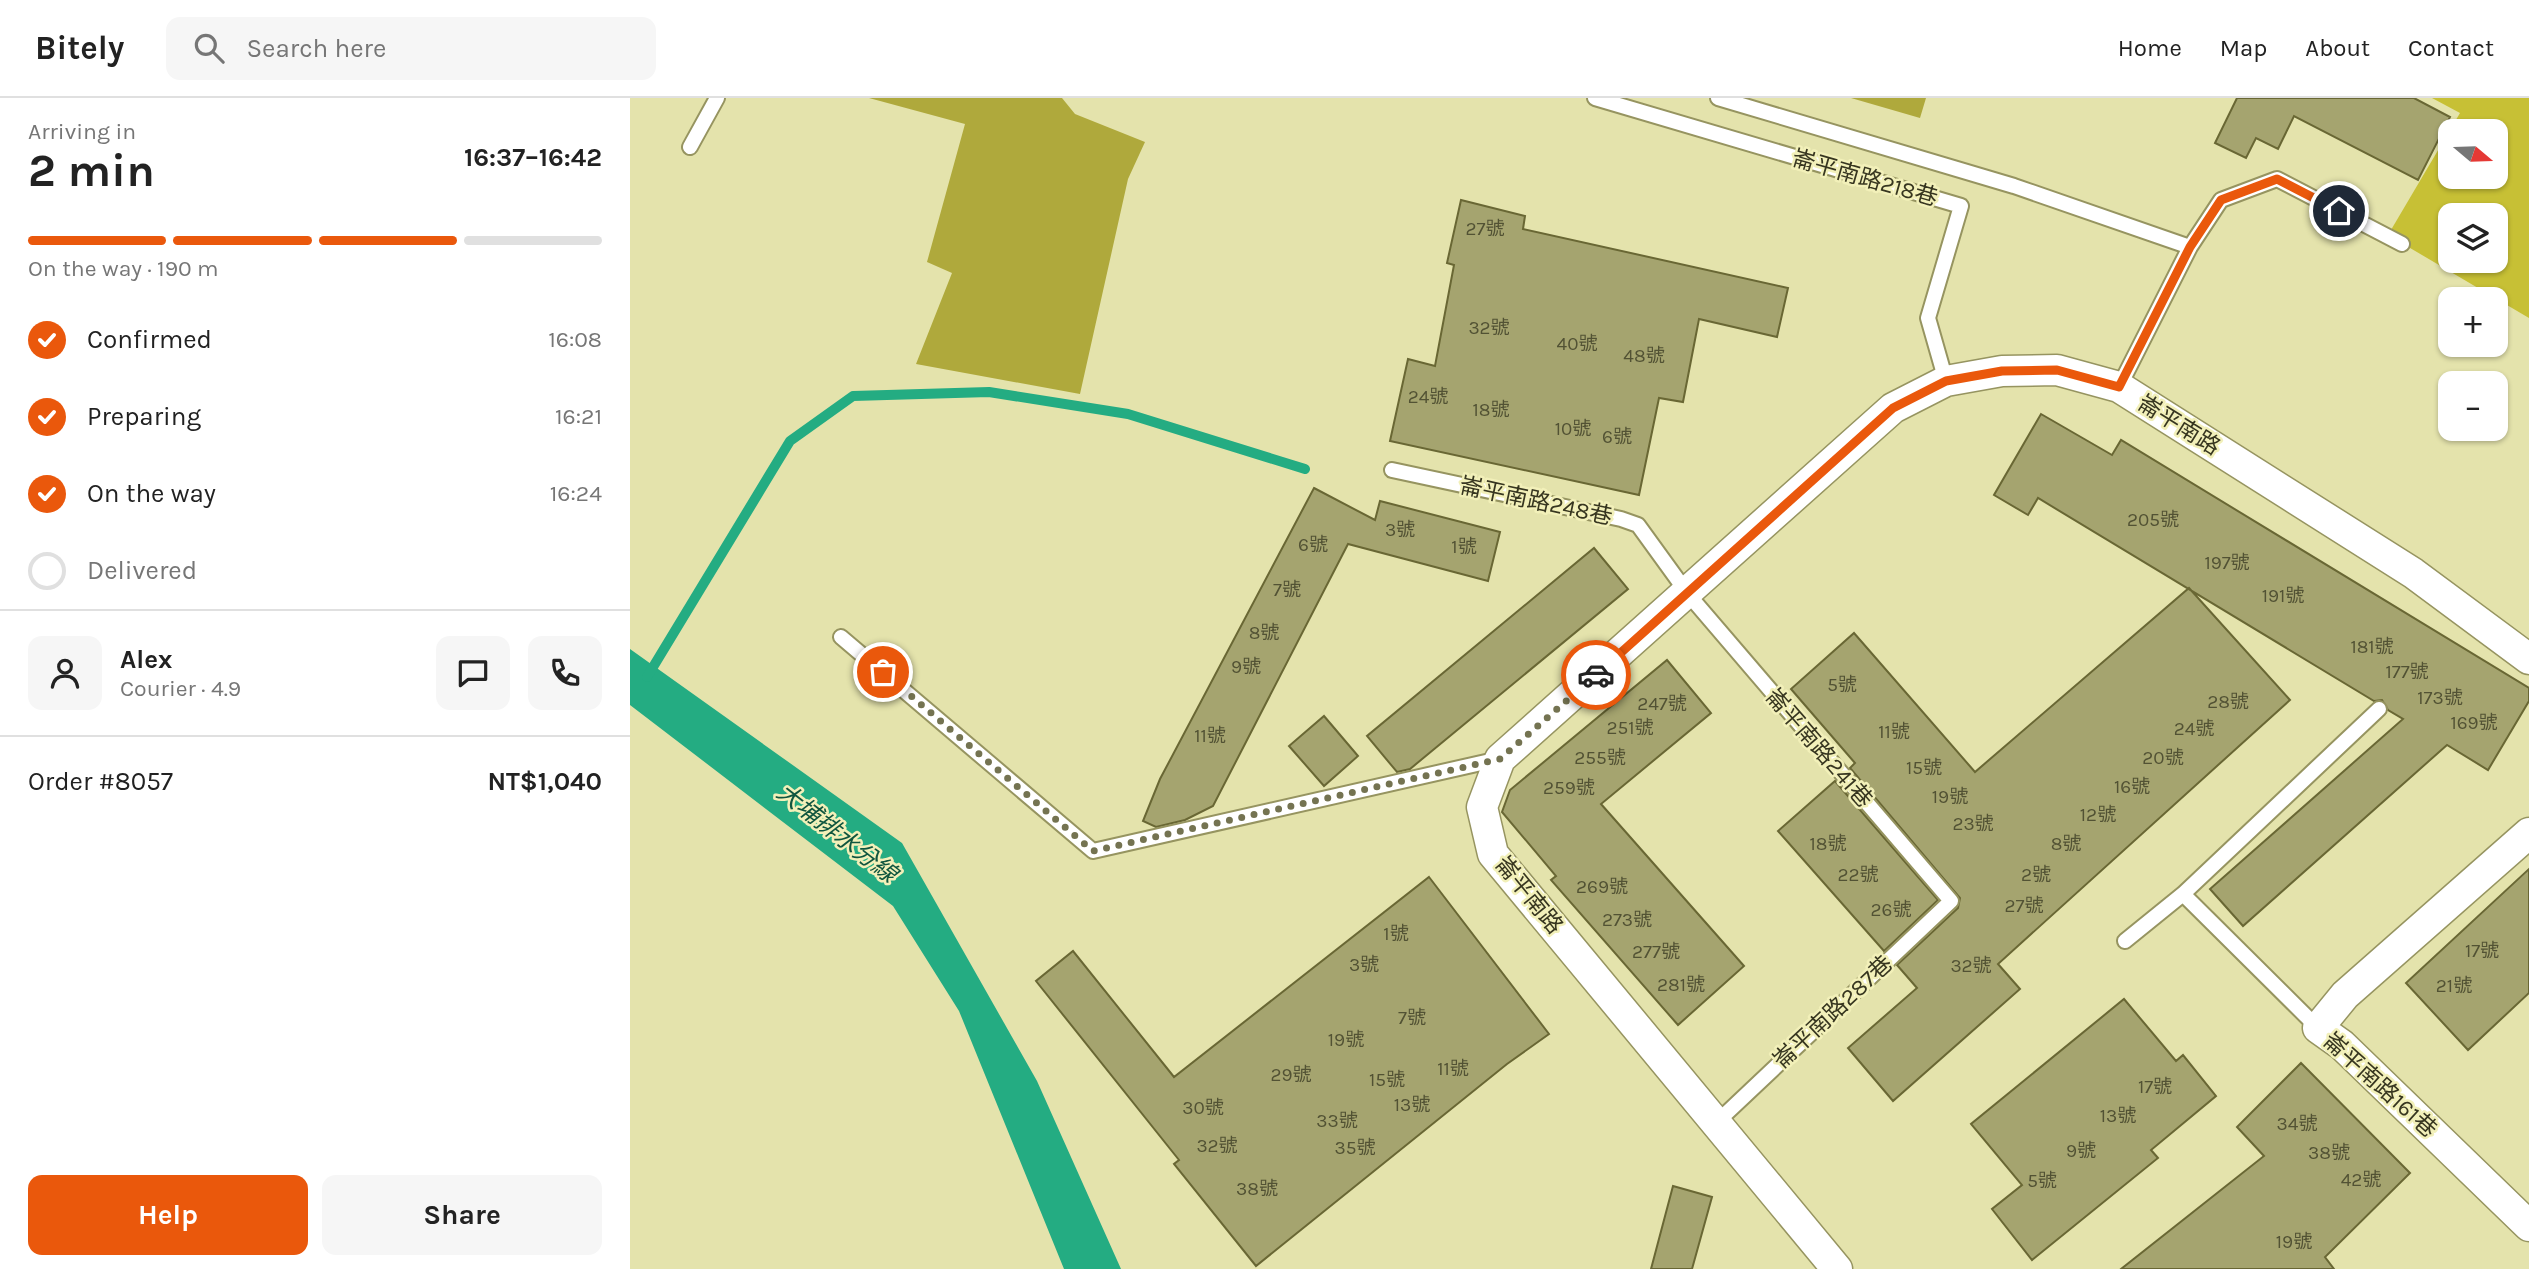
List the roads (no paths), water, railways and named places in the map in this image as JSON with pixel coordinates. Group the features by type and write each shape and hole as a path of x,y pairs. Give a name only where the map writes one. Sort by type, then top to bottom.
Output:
{"street":[{"name":"崙平南路","path":"1837,1269 1493,853 1482,807 1500,759 1688,594 1893,408 1946,381 2002,371 2057,370 2119,387 2413,573 2529,659"},
{"name":"崙平南路161巷","path":"2529,833 2345,995 2318,1028 2342,1045 2529,1226"}],"lane":[{"path":"691,147 718,98"},
{"name":"崙平南路218巷","path":"1595,98 1961,206 1928,318 1946,381"},
{"path":"1725,99 2014,186 2190,247"},
{"path":"2119,387 2190,247 2221,200 2277,179 2402,244"},
{"name":"崙平南路248巷","path":"1392,470 1629,521 1637,525 1688,594"},
{"name":"崙平南路241巷","path":"1688,594 1951,901"},
{"path":"841,636 1093,851 1500,759"},
{"path":"2125,942 2183,894 2379,709"},
{"path":"2183,894 2318,1028"},
{"name":"崙平南路287巷","path":"1716,1123 1951,901"}],"water":[{"name":"大埔排水分線","path":"630,649 902,843 1037,1081 1121,1269 1064,1269 959,1011 893,906 630,705"}],"waterway":[{"path":"647,677 790,441 853,396 989,392 1128,414 1305,469"}]}
